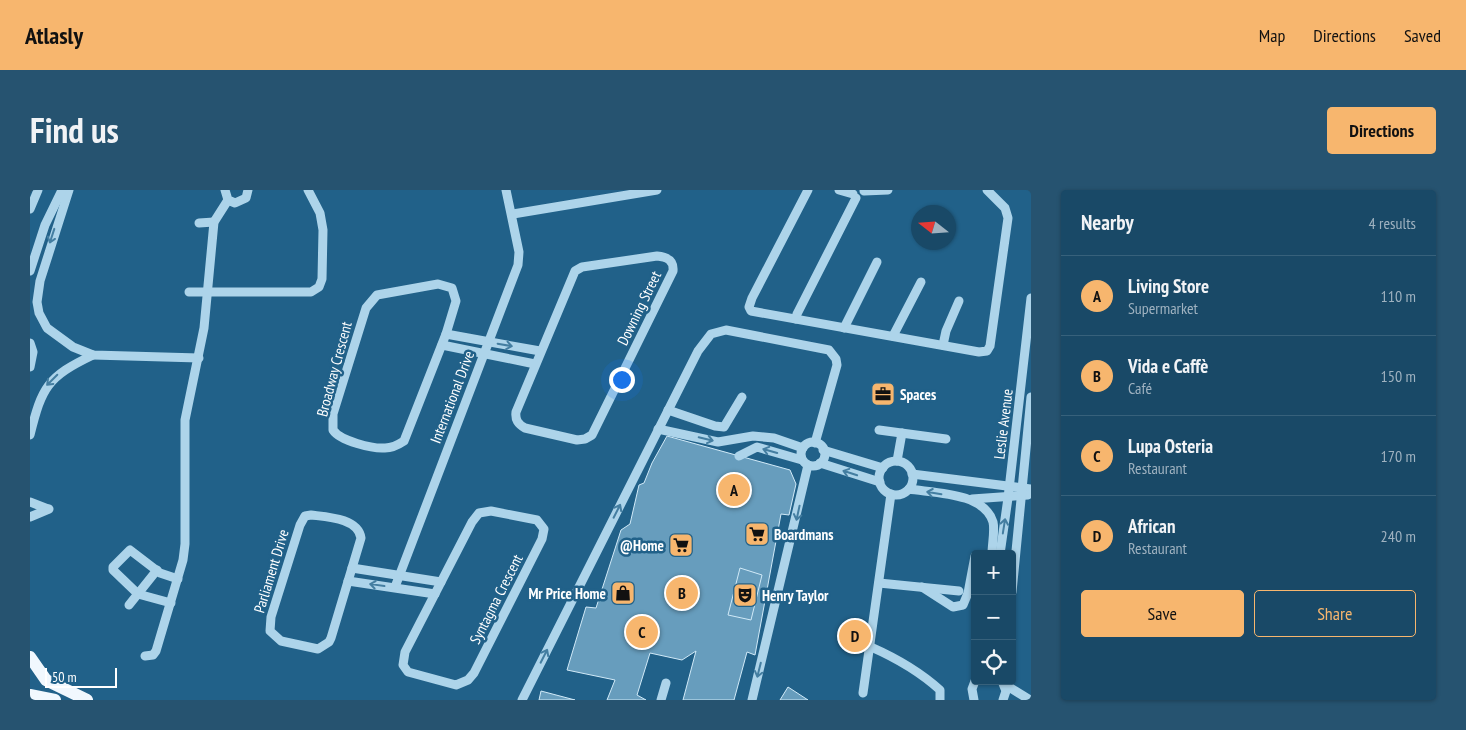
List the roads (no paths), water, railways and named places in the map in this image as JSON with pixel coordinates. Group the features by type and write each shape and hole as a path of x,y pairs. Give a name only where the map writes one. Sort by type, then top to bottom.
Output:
{"main road":[{"path":"30,657 46,680 87,700"},
{"path":"30,696 55,700"}],"street":[{"path":"30,209 38,190"},
{"path":"30,271 45,225 62,190"},
{"path":"68,190 48,248 37,302 39,313 47,328 73,347 93,355 200,358"},
{"path":"146,656 153,655 156,651 178,578 185,544 185,420 200,358 214,222 228,200 225,190"},
{"path":"228,200 235,203 243,201 248,190"},
{"path":"189,292 311,292 316,290 322,279 322,220 308,190"},
{"name":"International Drive","path":"395,588 487,342 518,265 519,252 513,214 506,190"},
{"path":"513,214 657,190"},
{"path":"808,190 749,304 750,309 754,312 979,352 987,351 990,346 1008,214 987,190"},
{"path":"839,190 856,192 888,190"},
{"path":"796,319 856,192"},
{"path":"199,223 214,222"},
{"name":"Downing Street","path":"657,256 666,257 671,261 673,271 589,438 577,440 525,428 517,422 516,412 540,352 575,271 582,267 657,256"},
{"path":"844,328 877,262"},
{"path":"893,336 921,282"},
{"name":"Broadway Crescent","path":"438,284 448,285 455,293 456,301 446,334 404,441 393,447 384,448 351,442 336,435 332,424 333,414 358,328 371,300 377,296 413,287 438,284"},
{"name":"Leslie Avenue","path":"1001,550 1031,298"},
{"path":"943,345 946,330 959,301"},
{"path":"522,700 704,340 718,331 824,347 833,354 837,365 816,443"},
{"path":"446,334 540,352"},
{"path":"30,343 33,352 30,367"},
{"path":"442,345 534,364"},
{"path":"30,434 37,404 46,386 57,374 93,355"},
{"path":"668,410 715,426 724,426 742,397"},
{"name":"Leslie Avenue","path":"1016,565 1027,491 1031,397"},
{"path":"658,429 718,442 754,436 774,438 803,448"},
{"path":"878,430 946,439"},
{"path":"897,461 902,433"},
{"path":"803,448 808,444 816,443 824,450 883,468 897,461 907,465 912,474 912,485 899,495 891,494 884,489 880,482 883,468"},
{"path":"739,456 757,447 816,466 824,458 824,450"},
{"path":"752,700 797,520 805,462 803,448"},
{"path":"820,463 880,482"},
{"path":"912,474 1009,486 1027,491"},
{"path":"909,489 965,499 1008,498 1027,491"},
{"path":"863,693 871,647 891,494"},
{"path":"965,499 983,507 993,523 992,550"},
{"path":"30,502 48,510 30,517"},
{"name":"Syntagma Crescent","path":"491,511 537,520 542,524 544,529 542,539 474,673 461,684 412,674 403,665 405,652 441,582 472,522 479,513 491,511"},
{"name":"Parliament Drive","path":"305,516 335,518 357,528 361,538 352,568 332,638 324,646 318,648 290,644 271,635 271,617 300,525 305,516"},
{"path":"171,603 138,594 113,570 113,567 130,550 165,576 178,578"},
{"path":"352,568 441,582"},
{"path":"129,605 157,570"},
{"path":"922,587 946,604 959,607 963,605 968,593 971,576"},
{"path":"348,581 435,594"},
{"path":"879,583 958,591"},
{"path":"871,647 899,660 931,682 940,690 940,700"},
{"path":"661,700 666,683"},
{"path":"974,685 972,689 974,700"},
{"path":"1003,700 1006,691 1004,685"},
{"path":"1006,685 1030,700"}],"place":[{"name":"Spaces","path":"883,394"},
{"name":"Living Store","path":"734,490"},
{"name":"Boardmans","path":"757,534"},
{"name":"@Home","path":"681,545"},
{"name":"Mr Price Home","path":"623,593"},
{"name":"Vida e Caffè","path":"682,593"},
{"name":"Henry Taylor","path":"745,595"},
{"name":"Lupa Osteria","path":"642,632"},
{"name":"African","path":"855,636"}]}
